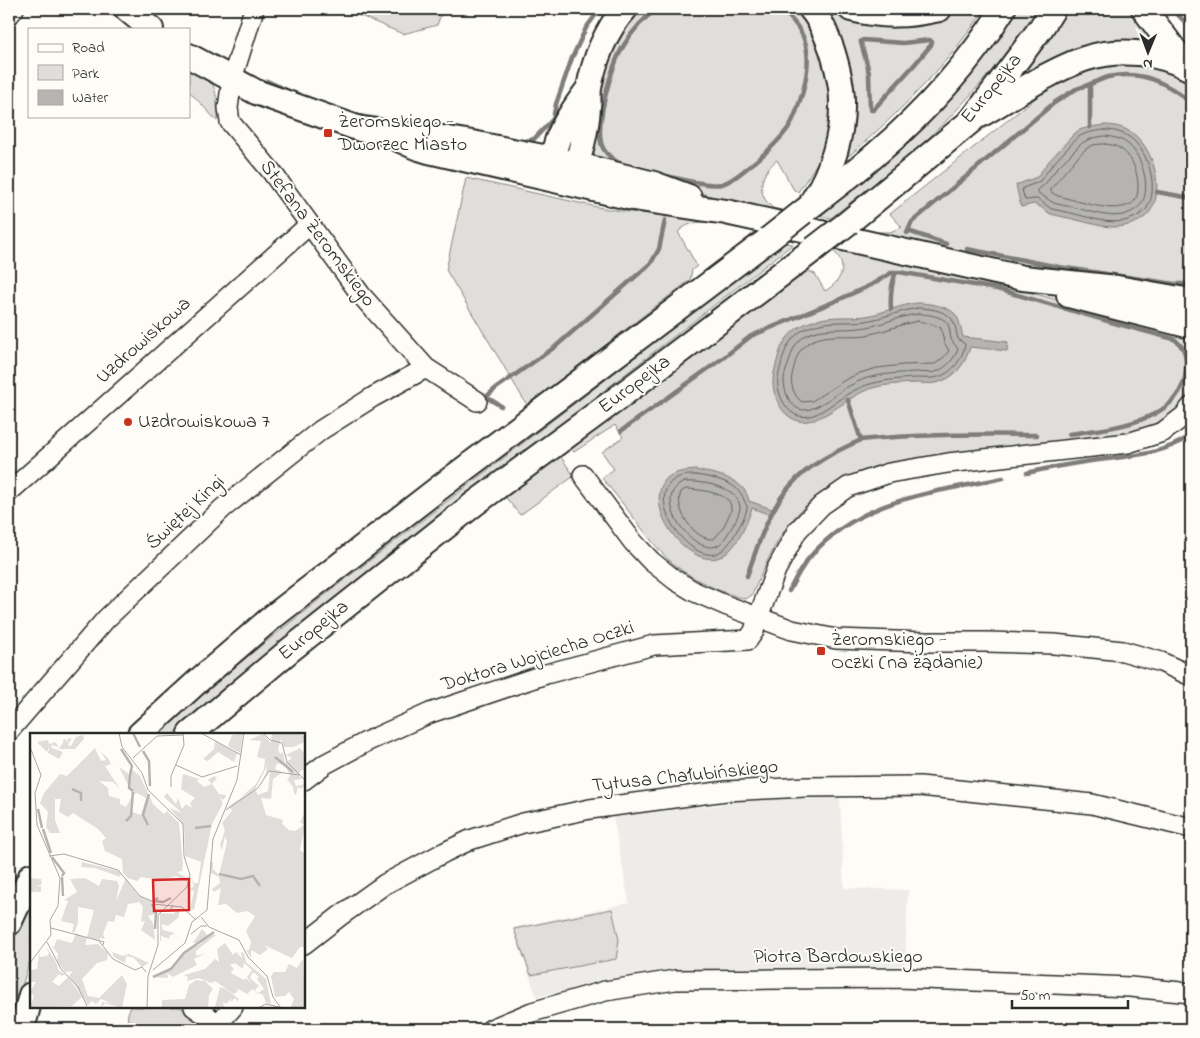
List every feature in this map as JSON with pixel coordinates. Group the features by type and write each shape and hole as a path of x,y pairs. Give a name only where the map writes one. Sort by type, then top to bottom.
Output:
{"main road":[{"path":"127,9 150,28"},
{"path":"561,182 569,178 574,171 588,110 589,88 602,46 611,28 626,9"},
{"path":"803,212 818,192 831,162 839,134 842,110 840,81 836,62 822,26 811,9"},
{"path":"851,9 866,13 902,15 939,9"},
{"name":"Europejka","path":"141,733 270,619 439,488 769,239 874,156 919,113 971,55 1003,9"},
{"name":"Europejka","path":"191,733 290,650 474,504 618,398 814,249 972,120 1041,28 1053,9"},
{"path":"1144,9 1176,52 1191,68"},
{"path":"972,120 1053,73 1084,59 1123,53 1141,53 1159,56 1191,68"},
{"path":"190,57 256,92 360,129 426,135 576,164 654,184 726,212"},
{"path":"561,182 553,172 553,159 557,142 573,109 589,88"},
{"path":"383,132 429,151 647,200 726,212 1023,278 1117,288 1191,301"},
{"path":"1023,278 1082,299 1191,326"},
{"path":"9,923 30,878"},
{"path":"22,1029 30,998"}],"street":[{"path":"9,15 14,9"},
{"name":"Stefana Żeromskiego","path":"254,9 232,79 228,108 230,122 271,172 361,295 426,368 477,401"},
{"name":"Uzdrowiskowa","path":"9,492 309,225"},
{"name":"Świętej Kingi","path":"9,731 106,619 223,508 321,430 373,397 426,368"},
{"path":"758,618 776,570 797,531 822,505 848,487 888,473 948,463 1128,443 1163,432 1184,416 1191,407"},
{"path":"583,475 633,542 651,561 675,580 695,592 792,630 836,639 1054,644 1123,651 1161,662 1191,676"},
{"name":"Doktora Wojciecha Oczki","path":"305,779 333,759 430,713 546,674 654,645 748,640 754,631 758,618"},
{"name":"Tytusa Chałubińskiego","path":"305,943 385,884 470,840 523,823 590,809 716,792 806,787 920,786 1092,804 1191,828"},
{"name":"Piotra Bardowskiego","path":"491,1029 532,1012 604,991 675,980 899,978 1130,986 1191,993"},
{"path":"195,1008 222,1027 232,1008"}],"shaded area":[{"path":"840,797 844,888 908,890 905,966 721,968 627,977 537,997 512,928 629,903 613,816 683,807 718,805 730,802"}],"green space":[{"path":"344,9 443,9 437,25 403,34"},
{"path":"642,9 796,9 817,31 835,109 822,155 798,192 794,190 777,160 771,165 764,177 762,190 764,196 773,208 877,232 890,232 902,227 890,214 1052,85 1092,65 1134,63 1175,74 1191,85 1191,292 1168,292 909,243 729,202 600,161 593,152 590,141 600,87 611,53 619,37 629,22"},
{"path":"827,9 850,18 946,15 959,9 985,9 955,49 923,86 847,156 844,154 825,10"},
{"path":"1017,9 1039,9 993,69 955,111 916,150 831,218 821,216 874,171 1004,29"},
{"path":"1069,9 1133,9 1165,48 1018,81"},
{"path":"190,67 213,85 218,112 217,121 190,92"},
{"path":"466,178 602,208 706,222 691,224 678,232 697,266 692,270 690,280 527,405 446,270"},
{"path":"784,243 793,244 342,594 219,692 174,733 154,733 335,587"},
{"path":"831,249 1000,284 1191,337 1191,387 1188,394 1173,412 1153,425 1130,433 1094,439 891,462 843,480 815,498 791,522 773,550 752,595 746,599 710,586 676,566 657,547 602,478 614,469 602,452 623,437 615,425 574,452 571,449 561,457 574,476 520,515 503,494 804,269 815,274 825,291 831,287 840,277 842,266 837,254"},
{"path":"30,898 30,960 9,1029 9,946"},
{"path":"612,909 619,940 616,959 531,975 514,929"},
{"path":"130,1008 181,1008 211,1029 127,1029 128,1013"}],"water":[{"path":"1104,125 1117,126 1129,131 1136,136 1148,151 1155,171 1157,192 1151,210 1144,218 1130,225 1109,227 1051,214 1034,204 1021,207 1016,185 1037,177 1049,161 1079,130"},
{"path":"917,303 932,304 952,311 957,316 963,337 1008,342 1007,351 970,347 960,368 947,379 929,384 897,384 873,388 816,419 799,421 790,417 782,410 775,396 773,378 782,347 793,331 818,319 866,316"},
{"path":"696,470 712,473 736,482 742,487 749,501 772,509 770,515 752,508 736,543 728,552 715,558 701,557 687,549 675,537 665,522 660,506 660,491 667,478 677,473"}],"waterway":[{"path":"520,142 534,139 553,119 556,104 572,58 586,28 600,9"},
{"path":"623,165 614,160 603,148 600,126 605,96 614,66 624,45 639,25 657,9"},
{"path":"662,175 692,182 716,185 726,183 761,156 789,127 803,91 808,56 803,36 798,27 780,9"},
{"path":"1172,9 1191,28"},
{"path":"863,40 903,43 930,40 932,42 915,64 873,110 870,108 869,74 861,43 863,40"},
{"path":"1090,127 1090,84 1108,77 1132,75 1153,80 1173,89 1191,103"},
{"path":"267,81 291,92"},
{"path":"907,233 912,222 1054,103 1076,89 1090,84"},
{"path":"352,115 404,123"},
{"path":"1157,192 1191,198"},
{"path":"501,406 486,397 555,347 651,263 659,249 665,220"},
{"path":"908,231 946,244"},
{"path":"967,249 1059,267 1175,284 1191,283"},
{"path":"891,309 891,290 896,272"},
{"path":"621,431 751,336 838,300 871,285 891,273 899,272 997,289 1174,339 1181,345 1186,356 1186,369 1182,387 1172,401 1158,412 1142,419 1104,429 1069,434"},
{"path":"747,576 770,517 790,486 814,465 861,440 848,400"},
{"path":"861,440 949,435 1037,435"},
{"path":"1027,473 1156,451 1180,442 1191,435"},
{"path":"789,591 809,558 829,538 851,522 874,510 898,501 950,488 1003,478"}],"place":[{"name":"Żeromskiego - Dworzec Miasto","path":"328,133"},
{"name":"Uzdrowiskowa 7","path":"128,422"},
{"name":"Żeromskiego - Oczki (na żądanie)","path":"821,651"}]}
